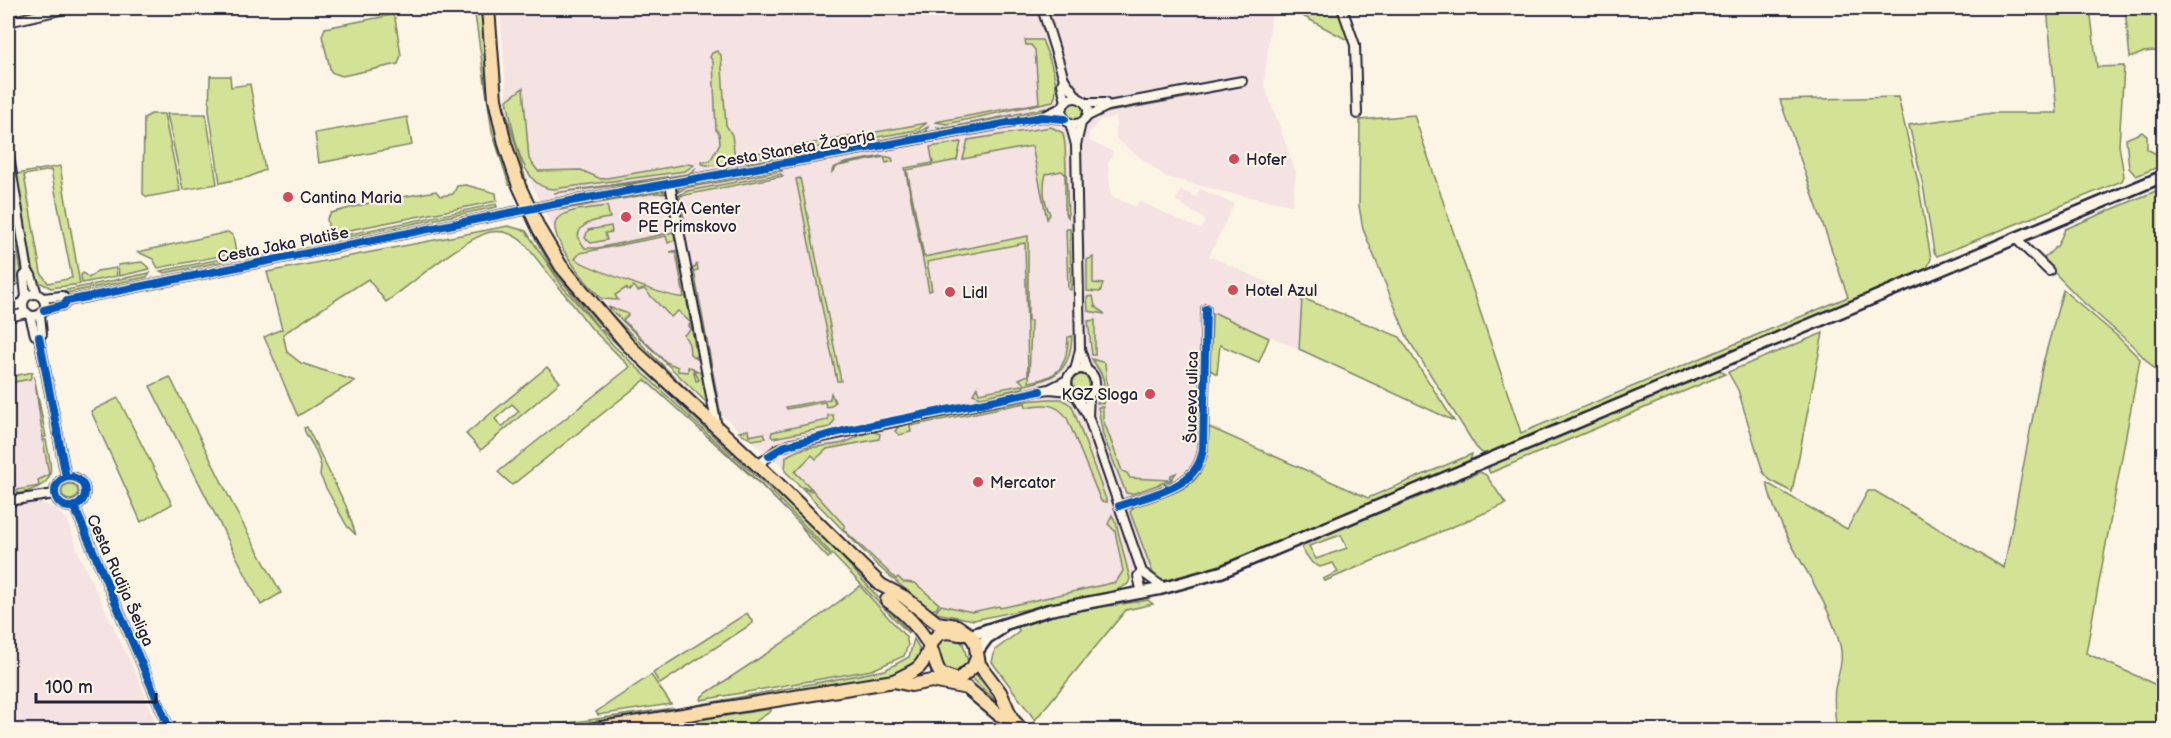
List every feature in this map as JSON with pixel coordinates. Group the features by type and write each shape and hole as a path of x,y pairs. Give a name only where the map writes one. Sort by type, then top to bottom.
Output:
{"main road":[{"path":"488,8 499,120 519,186 552,253 588,302 628,345 758,465 881,585 917,630 937,677 967,688 998,714 1012,719"},
{"path":"891,596 942,633 965,632 998,621 1007,622 1049,610 1199,580 1259,557 2163,176"},
{"path":"891,596 937,623 965,632"},
{"path":"891,596 927,653"},
{"path":"959,679 975,659 987,638 1007,622"},
{"path":"965,632 975,659 1005,702 1012,719 1022,730"},
{"path":"900,682 918,668 942,633"},
{"path":"589,730 937,677 969,681 986,697 990,705"}],"street":[{"path":"8,22 69,8"},
{"path":"1041,8 1064,79 1082,101 1088,116"},
{"path":"1342,8 1355,45 1357,114"},
{"path":"1064,79 1062,84 1067,121 1072,140 1076,145"},
{"path":"758,465 778,449 791,444 1048,389 1067,380 1075,371 1080,349 1076,145 1081,123 1088,116 1108,106 1242,81"},
{"path":"1082,101 1105,103 1108,106"},
{"name":"Cesta Staneta Žagarja","path":"530,209 1042,117 1065,104 1082,101"},
{"name":"Cesta Staneta Žagarja","path":"1042,117 1081,123"},
{"path":"8,150 28,272 32,275 40,296 42,334 39,337"},
{"path":"670,184 717,429"},
{"name":"Cesta Jaka Platiše","path":"28,315 42,313 64,305 67,301 530,209"},
{"path":"2015,238 2049,271"},
{"path":"28,272 24,276 25,300 35,335 39,337 66,477"},
{"path":"8,308 40,296"},
{"name":"Cesta Jaka Platiše","path":"40,296 62,296 67,301"},
{"name":"Šuceva ulica","path":"1119,506 1184,483 1198,467 1203,448 1206,309"},
{"path":"8,316 28,315"},
{"path":"1080,349 1087,371 1095,383 1089,394 1088,416 1142,572 1164,588"},
{"path":"1075,371 1087,371"},
{"path":"1067,380 1084,414 1088,416"},
{"path":"1048,389 1073,394 1089,394"},
{"path":"66,477 76,478 84,487 83,499 74,506 62,504 55,494 58,483 66,477"},
{"path":"8,501 55,494"},
{"name":"Cesta Rudija Šeliga","path":"74,506 170,730"},
{"path":"1142,572 1138,576 1142,593"}],"shaded area":[{"path":"500,8 1272,8 1264,84 1296,173 1292,205 1229,193 1166,177 1116,139 1116,117 1100,120 1089,133 1089,141 1114,152 1108,163 1111,196 1136,207 1139,201 1201,230 1206,220 1176,201 1181,190 1196,197 1200,189 1234,204 1209,256 1302,298 1299,349 1215,313 1212,315 1206,463 1198,477 1189,485 1130,512 1153,573 1131,579 1124,585 973,621 938,615 904,591 847,536 786,469 742,433 652,350 602,299 571,262 527,174 516,139 507,100"},
{"path":"32,373 49,475 38,488 41,503 54,508 67,519 81,559 141,685 158,730 8,730 8,377"}],"green space":[{"path":"474,8 480,8 482,13 495,129 512,186 509,185 492,131"},
{"path":"1288,8 1339,8 1351,42"},
{"path":"2047,8 2090,8 2097,67 2124,66 2119,145 2124,176 2122,181 1937,256 1934,252 1923,185 1909,125 1992,113 2057,113"},
{"path":"2125,8 2163,8 2163,50 2144,52 2130,58"},
{"path":"392,15 395,18 401,55 398,64 342,76 331,72 322,36 325,28"},
{"path":"1025,40 1042,40 1055,80 1053,101 947,124 935,122 1039,103 1035,50 1031,45 1026,45"},
{"path":"717,51 721,55 726,125 732,135 735,158 724,164 711,165 702,164 702,162 710,161 720,143 719,133 716,130 713,62 710,57"},
{"path":"210,76 230,76 231,87 250,84 265,170 249,177 220,183 209,110"},
{"path":"523,88 529,159 538,171 581,170 601,179 688,164 694,165 685,171 554,189 542,186 525,168 515,140 507,100"},
{"path":"1191,95 1196,96 1103,113"},
{"path":"1898,97 1918,182 1931,259 1927,268 1488,453 1482,453 1476,447 1408,339 1363,229 1359,206 1360,120 1414,115 1521,433 1848,297 1780,100"},
{"path":"503,101 526,180 525,182 509,135"},
{"path":"1075,102 1081,105 1084,111 1081,117 1075,120 1069,117 1066,111 1069,105"},
{"path":"1046,108 1048,110 944,131 936,127 947,128"},
{"path":"151,114 164,114 180,191 147,197 143,194 144,118"},
{"path":"167,114 206,114 217,184 183,190"},
{"path":"407,117 412,145 319,163 315,133"},
{"path":"927,123 917,130 752,159 746,157 746,155"},
{"path":"928,127 927,131 922,134 840,148 917,133"},
{"path":"1051,127 1063,133 1068,217 1065,213 1065,174 1062,171 1046,174 1044,194 1050,214 1047,219 1032,146 963,159 968,140"},
{"path":"2142,132 2147,136 2147,149 2156,154 2163,153 2163,165 2136,176 2129,168 2126,139"},
{"path":"961,142 957,160 907,170 924,257 1028,236 1028,321 1031,321 1029,382 1048,377 1059,369 1066,356 1068,337 1072,336 1071,348 1065,365 1060,371 1046,379 1025,385 1019,379 1028,375 1025,243 927,262 932,290 929,291 905,168 933,163 930,147"},
{"path":"811,152 811,154 752,165 744,160 754,162"},
{"path":"882,156 892,158 893,161 886,163 884,157 838,166 832,172 833,168 845,163"},
{"path":"60,166 80,284 51,288 35,280 16,174","holes":["51,170 72,278 48,283 41,273 24,175"]},
{"path":"695,169 692,176 554,193 688,174"},
{"path":"778,169 782,171 685,188 676,193 680,187"},
{"path":"781,174 783,176 680,196 686,230 683,230 678,196 687,191"},
{"path":"800,178 841,381 837,381 796,179"},
{"path":"466,185 496,193 497,201 329,234 327,218 331,213 373,202 436,191 440,196 453,194 457,186"},
{"path":"2163,188 2163,378 2132,345 2083,302 2042,260 2058,245 2065,229"},
{"path":"660,190 668,194 655,193 560,210"},
{"path":"8,193 23,283 15,285 8,241"},
{"path":"496,204 497,207 333,240 330,238"},
{"path":"607,206 610,218 589,223 581,228 578,238 585,248 597,248 674,232 675,240 668,243 666,236 580,253 575,259 630,282 677,297 684,297 676,252 670,252 678,250 691,323 678,311 671,317 644,289 638,291 634,286 629,291 626,288 615,295 618,300 602,299 570,260 557,236 555,226 558,218 574,211"},
{"path":"508,226 526,231 563,287 613,345 761,484 796,520 762,486 645,380 512,485 498,472 630,367 592,329 525,244 518,238 505,233 491,232 467,243 386,302 368,279 283,334 287,352 301,363 355,381 298,416 264,337 282,329 267,272"},
{"path":"611,226 612,232 605,233 607,240 591,243 585,238 588,230"},
{"path":"1066,229 1070,229 1071,290 1068,289"},
{"path":"228,232 233,236 236,253 158,268 153,259 138,252"},
{"path":"534,234 565,283 600,325 598,327 553,270"},
{"path":"237,256 236,259 165,273 160,271"},
{"path":"1093,257 1093,283 1103,284 1100,292 1087,291 1087,260"},
{"path":"142,262 150,269 119,276 118,265"},
{"path":"697,264 698,270 694,271 721,416 691,271"},
{"path":"116,268 117,276 82,283 83,273 89,278 97,271"},
{"path":"150,273 147,277 56,295 56,292"},
{"path":"2063,290 2116,335 2140,359 2086,653 2163,688 2163,730 1836,730 1834,694 1841,662 1840,645 1824,604 1782,525 1767,483 1847,529 1868,491 1875,491 2004,568 2043,363"},
{"path":"1093,296 1095,306 1105,314 1088,311 1087,297"},
{"path":"1302,298 1400,337 1454,421 1299,349"},
{"path":"604,307 708,410 648,357"},
{"path":"608,307 626,313 628,315 623,320 666,362 678,367 678,371 688,372 688,367 693,368 696,381 699,380 694,369 701,373 708,404"},
{"path":"1215,313 1269,338 1259,362 1220,345 1217,374 1210,370 1212,315"},
{"path":"1095,320 1095,355 1092,355 1088,321"},
{"path":"691,323 697,359 690,354 689,344 684,335 691,329 688,326"},
{"path":"602,330 605,330 733,452 732,454"},
{"path":"1823,333 1792,492 1770,480 1763,472 1738,390 1728,372"},
{"path":"1092,359 1105,363 1107,386 1103,404 1097,403 1104,380"},
{"path":"547,367 560,382 481,450 466,434","holes":["512,404 519,411 502,427 495,419"]},
{"path":"1719,370 1725,374 1490,473 1488,469 1491,465"},
{"path":"33,372 30,379 9,383 8,377"},
{"path":"1078,375 1084,375 1089,383 1087,389 1078,391 1073,386 1073,380"},
{"path":"34,376 46,437 43,438"},
{"path":"170,377 237,513 281,593 261,605 150,386"},
{"path":"1024,386 1022,388 981,397 973,394 977,387 979,393"},
{"path":"831,393 835,402 831,406 826,407 825,402 787,409 786,407 830,399"},
{"path":"118,398 172,504 141,522 91,411"},
{"path":"1062,399 1072,406 1107,502 1101,501 1067,418 1058,409 1049,405 1026,407 1025,403 910,426 911,432 899,435 895,431 900,425 1025,401"},
{"path":"1098,407 1103,407 1103,419 1122,471 1130,478 1170,480 1171,475 1176,473 1171,480 1132,494 1126,493 1103,435"},
{"path":"828,415 833,415 834,421 830,427 773,438 771,436 772,432 828,420"},
{"path":"307,427 346,506 356,535 347,526 320,475 321,466 316,451 305,432 304,428"},
{"path":"1209,427 1368,498 1472,454 1470,462 1201,574 1168,581 1159,579 1153,573 1130,512 1135,505 1182,489 1192,483 1199,475 1204,463"},
{"path":"748,430 749,436 764,433 766,438 752,440 739,432"},
{"path":"871,431 880,434 879,439 827,449 816,459 812,455 795,472 812,489 801,487 785,471 786,457 799,450 836,445"},
{"path":"43,440 46,440 50,462 49,476 40,486 18,494 17,490 39,486 38,480 49,475"},
{"path":"736,454 773,488 771,490 734,456"},
{"path":"1480,472 1486,475 1506,504 1325,581 1323,579 1338,572 1333,563 1320,567 1312,563 1302,549 1304,544","holes":["1341,535 1347,548 1316,559 1309,546"]},
{"path":"67,484 73,484 78,492 76,498 67,500 62,495 62,489"},
{"path":"803,489 813,491 845,526 843,529 896,579 898,577 903,582 915,583 939,604 936,609 930,610 879,567"},
{"path":"775,490 825,538 908,633 773,493"},
{"path":"1112,515 1130,579 1128,584 1115,591 974,620 935,613 941,605 972,612 1116,582 1123,571 1115,531 1108,524"},
{"path":"800,524 831,556 828,558 808,537"},
{"path":"860,586 906,637 908,645 904,656 872,670 701,700 702,696 793,636"},
{"path":"1148,600 1153,604 1126,610 1035,720 992,662 995,650 1019,632 1018,626 1063,613"},
{"path":"747,613 753,623 660,684 653,673"},
{"path":"955,637 963,644 969,665 960,671 951,672 943,669 935,646 943,638"},
{"path":"914,639 920,654 915,665 887,677 689,710 681,708 885,670 909,657"},
{"path":"974,672 1005,710 970,676"},
{"path":"651,675 671,704 598,715 596,712"},
{"path":"673,708 669,713 549,730 519,730"},
{"path":"771,709 743,730 705,730 696,723 698,720"}],"cycle path":[{"path":"44,310 64,305 67,301 554,204 1042,117 1065,119"},
{"path":"1119,506 1172,488 1193,473 1200,462 1203,448 1206,309"},
{"path":"39,337 66,477"},
{"path":"769,456 785,446 843,431 1040,391"},
{"path":"70,477 76,478 84,486 85,492 84,498 76,506 70,507 64,506 56,498 55,492 56,486 64,478 70,477"},
{"path":"74,506 170,730"}],"place":[{"name":"Hofer","path":"1234,159"},
{"name":"Cantina Maria","path":"288,197"},
{"name":"REGIA Center PE Primskovo","path":"626,217"},
{"name":"Hotel Azul","path":"1233,290"},
{"name":"Lidl","path":"950,292"},
{"name":"KGZ Sloga","path":"1150,394"},
{"name":"Mercator","path":"978,482"}]}
